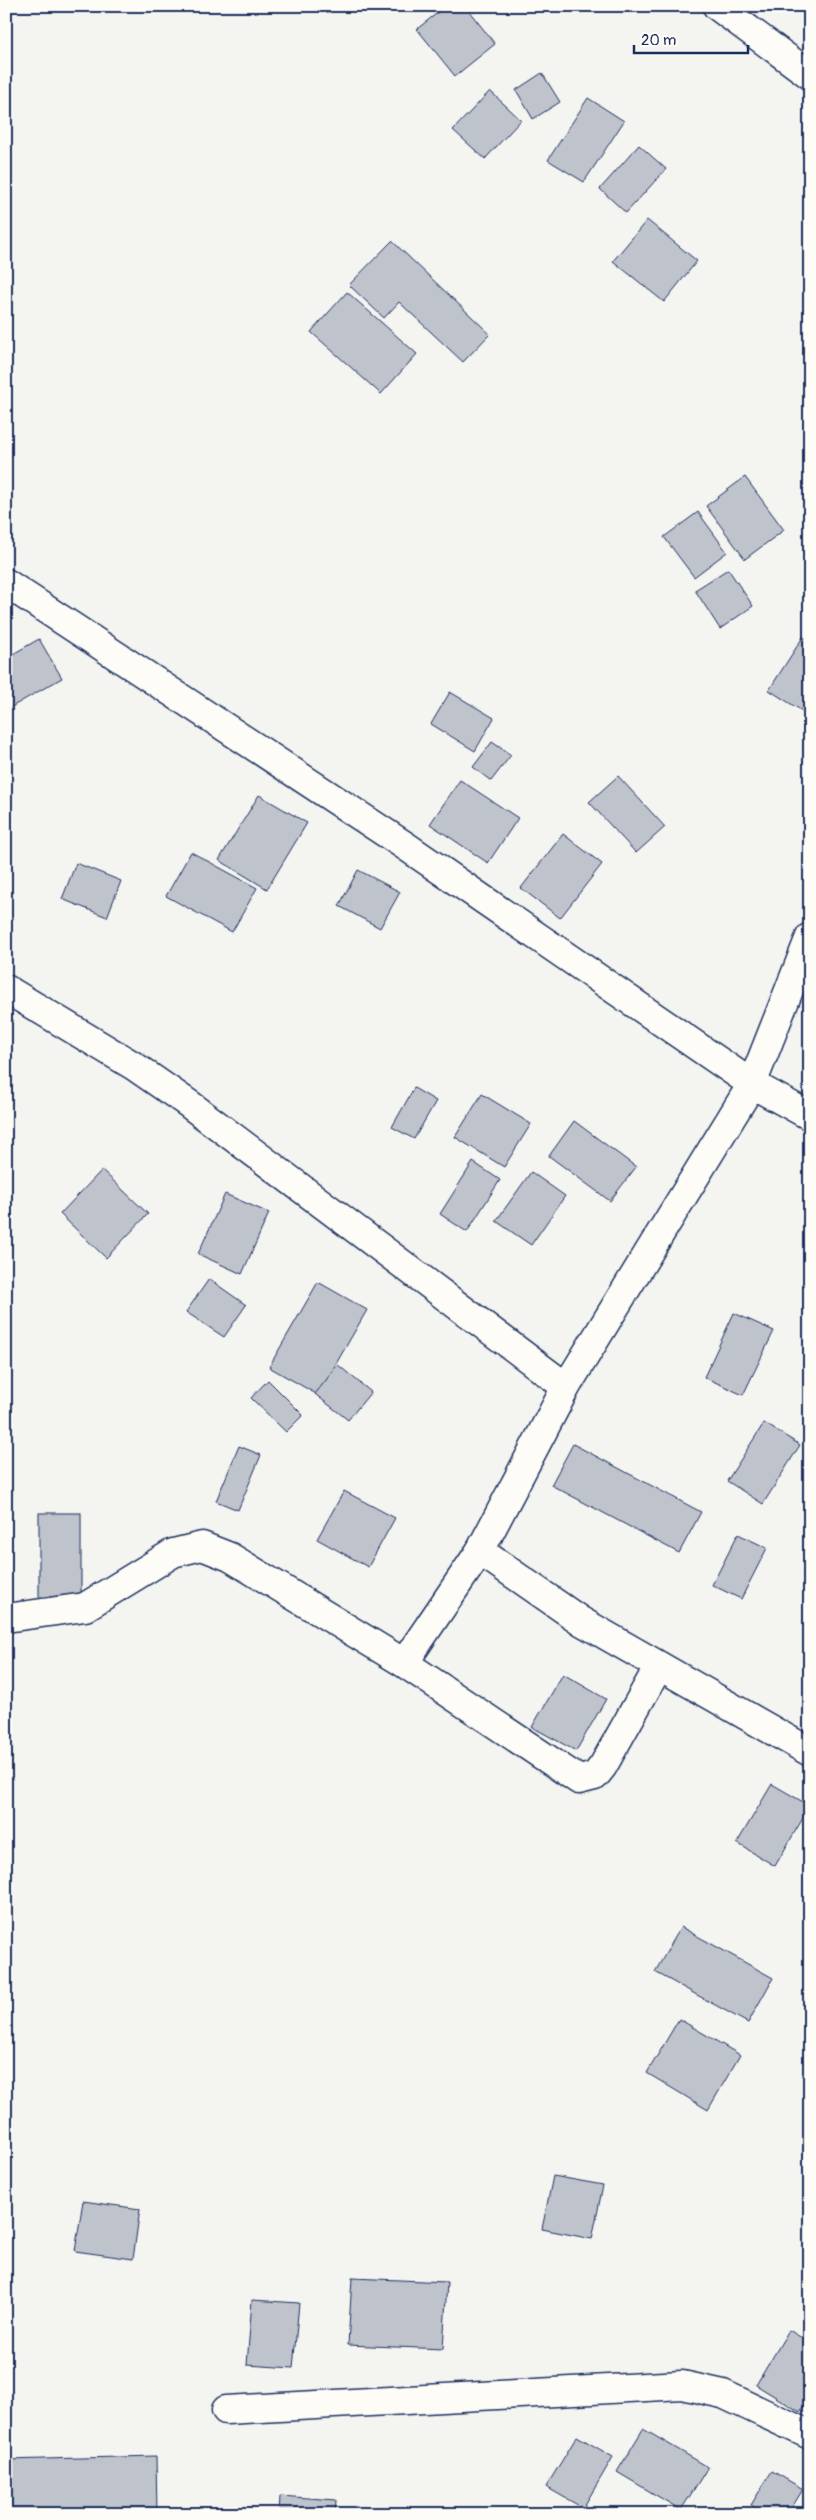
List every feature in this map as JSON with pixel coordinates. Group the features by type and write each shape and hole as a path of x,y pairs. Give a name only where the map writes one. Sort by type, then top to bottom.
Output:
{"street":[{"path":"717,6 810,75"},
{"path":"6,583 407,847 752,1084 810,1116"},
{"path":"404,1663 480,1551 566,1387 752,1084 810,937"},
{"path":"6,990 134,1066 190,1104 566,1387"},
{"path":"6,1618 85,1607 173,1553 202,1546 230,1557 404,1663 579,1780 594,1776 603,1766 659,1666"},
{"path":"480,1551 581,1620 810,1752"},
{"path":"226,2410 682,2385 723,2394 810,2435"}],"building":[{"path":"446,6 465,6 495,44 455,76 417,29"},
{"path":"542,73 560,102 533,119 516,90"},
{"path":"490,91 521,120 485,159 453,130"},
{"path":"588,98 624,121 584,182 548,160"},
{"path":"639,145 666,169 626,213 600,189"},
{"path":"647,220 697,261 664,302 613,261"},
{"path":"392,241 490,334 463,362 399,302 384,318 349,285"},
{"path":"347,292 417,354 381,394 311,332"},
{"path":"745,477 784,530 745,559 706,506"},
{"path":"698,512 727,552 694,577 664,537"},
{"path":"728,569 753,606 720,629 695,590"},
{"path":"803,637 810,641 810,716 769,690"},
{"path":"39,639 62,678 6,710 6,658"},
{"path":"450,692 494,718 475,751 431,724"},
{"path":"492,742 511,755 491,781 473,767"},
{"path":"618,776 665,827 636,853 589,802"},
{"path":"460,780 518,818 488,863 430,824"},
{"path":"259,795 307,823 267,889 219,860"},
{"path":"563,834 602,864 560,918 521,888"},
{"path":"191,852 257,888 232,932 166,896"},
{"path":"76,863 121,881 107,917 62,899"},
{"path":"358,870 400,892 380,928 339,906"},
{"path":"414,1088 436,1101 414,1139 392,1127"},
{"path":"482,1094 531,1124 504,1167 455,1137"},
{"path":"574,1121 636,1167 610,1201 549,1156"},
{"path":"473,1162 500,1180 467,1232 440,1214"},
{"path":"102,1170 148,1214 106,1258 60,1214"},
{"path":"531,1172 565,1196 531,1245 496,1221"},
{"path":"225,1194 269,1213 242,1274 198,1254"},
{"path":"209,1279 246,1305 224,1337 186,1312"},
{"path":"318,1282 367,1310 318,1395 269,1367"},
{"path":"734,1313 774,1331 743,1395 704,1377"},
{"path":"338,1365 371,1392 348,1420 315,1394"},
{"path":"268,1380 303,1415 286,1432 251,1398"},
{"path":"764,1423 800,1445 763,1504 727,1481"},
{"path":"573,1444 701,1512 679,1553 551,1485"},
{"path":"239,1446 261,1455 238,1510 216,1501"},
{"path":"344,1491 395,1518 368,1567 317,1539"},
{"path":"39,1513 81,1513 81,1597 39,1597"},
{"path":"738,1534 767,1548 741,1599 712,1585"},
{"path":"563,1674 606,1699 576,1751 532,1727"},
{"path":"772,1784 810,1806 775,1866 737,1843"},
{"path":"681,1927 773,1978 748,2023 655,1972"},
{"path":"679,2019 740,2055 708,2110 647,2073"},
{"path":"553,2176 603,2185 592,2239 542,2229"},
{"path":"83,2201 140,2209 133,2259 75,2251"},
{"path":"352,2278 447,2282 443,2349 348,2345"},
{"path":"252,2300 299,2303 293,2368 247,2365"},
{"path":"789,2330 810,2343 810,2396 800,2412 756,2385"},
{"path":"643,2429 708,2467 681,2510 617,2472"},
{"path":"577,2436 613,2457 583,2508 546,2487"},
{"path":"156,2456 157,2514 6,2514 6,2460"},
{"path":"772,2471 803,2489 788,2514 765,2514 751,2505"},
{"path":"280,2496 336,2500 335,2514 279,2514"}]}
